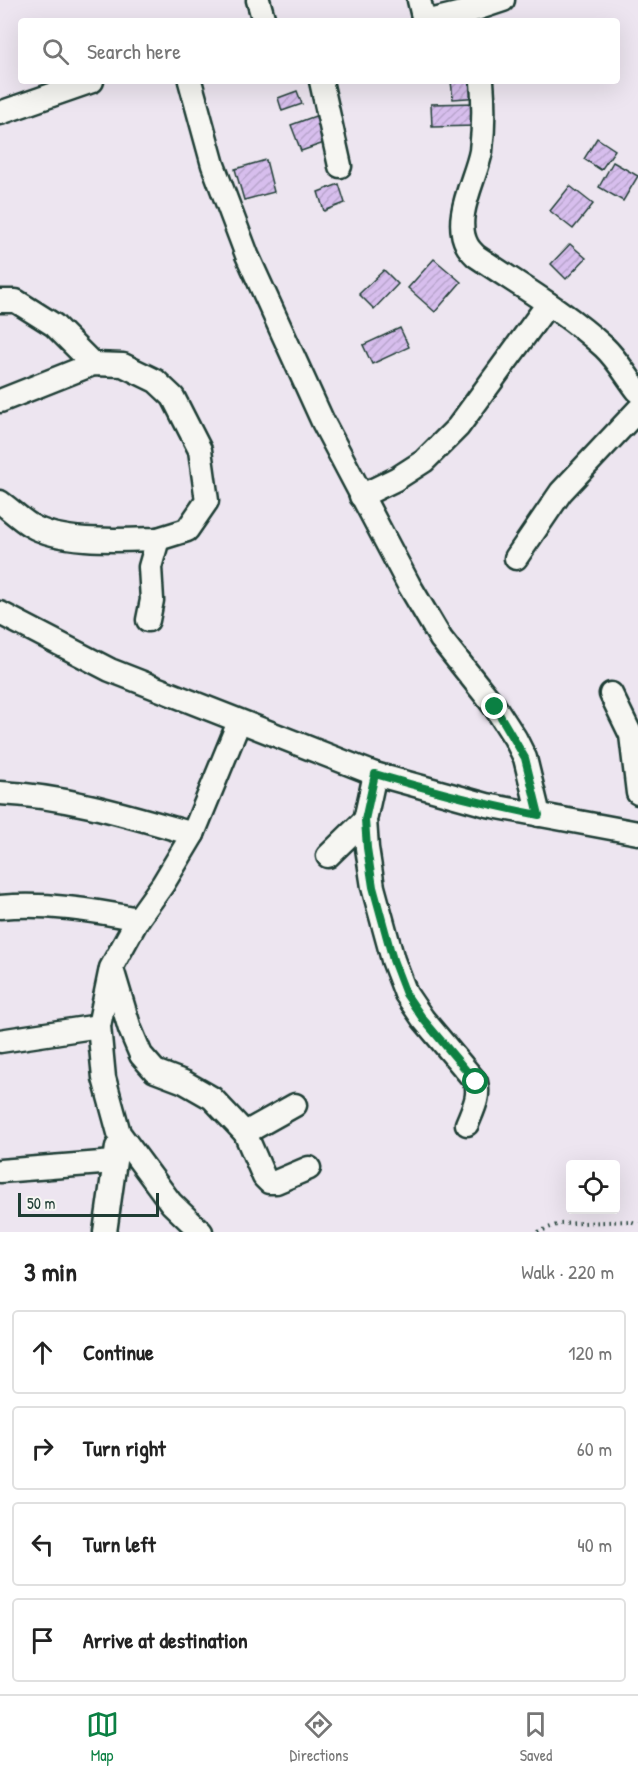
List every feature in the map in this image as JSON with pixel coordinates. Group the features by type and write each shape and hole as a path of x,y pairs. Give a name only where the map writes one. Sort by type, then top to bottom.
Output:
{"street":[{"path":"258,0 263,18"},
{"path":"419,0 423,18"},
{"path":"454,18 471,16 503,0"},
{"path":"0,113 83,84"},
{"path":"191,84 213,165 247,255 323,422 409,585 441,639 495,707 525,758 539,815"},
{"path":"322,84 340,166"},
{"path":"482,84 485,113 480,153 462,219 467,246 476,256 588,333 606,349 638,391"},
{"path":"0,301 16,301 54,325 93,364"},
{"path":"362,495 396,479 424,460 458,427 548,304"},
{"path":"0,401 93,364 123,365 156,381 173,397 200,450 207,501 187,530 158,539 110,540 61,536 31,525 0,502"},
{"path":"516,558 561,492 638,410"},
{"path":"148,620 152,600 150,567 158,539"},
{"path":"0,613 110,670 375,774 465,800 638,833"},
{"path":"611,694 631,735 638,792"},
{"path":"201,1232 171,1203 119,1134 104,1078 99,1026 111,968 138,919 163,884 193,834 239,722"},
{"path":"375,774 365,820 373,887 393,960 406,994 423,1019 476,1082 477,1098 467,1124"},
{"path":"0,793 84,805 193,834"},
{"path":"328,856 365,820"},
{"path":"0,907 27,904 79,908 138,919"},
{"path":"111,968 130,1029 141,1055 155,1071 184,1082 212,1098 245,1133 264,1177 269,1182 276,1182 309,1168"},
{"path":"0,1041 99,1026"},
{"path":"245,1133 295,1105"},
{"path":"105,1232 119,1134"},
{"path":"0,1171 114,1162"}],"path":[{"path":"538,1232 559,1224 630,1221 638,1224"}],"building":[{"path":"451,84 480,84 481,97 453,99"},
{"path":"297,91 302,104 282,111 278,98"},
{"path":"476,103 476,126 432,127 431,104"},
{"path":"318,115 327,142 301,151 291,125"},
{"path":"597,138 615,150 601,170 584,159"},
{"path":"266,160 274,192 244,200 235,169"},
{"path":"613,162 638,176 623,201 599,187"},
{"path":"339,184 345,203 324,211 318,192"},
{"path":"570,186 593,204 573,229 550,211"},
{"path":"570,244 586,258 566,279 551,264"},
{"path":"434,259 461,282 435,312 408,288"},
{"path":"384,270 398,284 374,309 359,294"},
{"path":"400,328 409,347 372,364 363,345"}],"route":[{"path":"476,1082 423,1019 406,994 393,960 373,887 365,820 375,774 487,805 539,815 525,758 495,707"}]}
